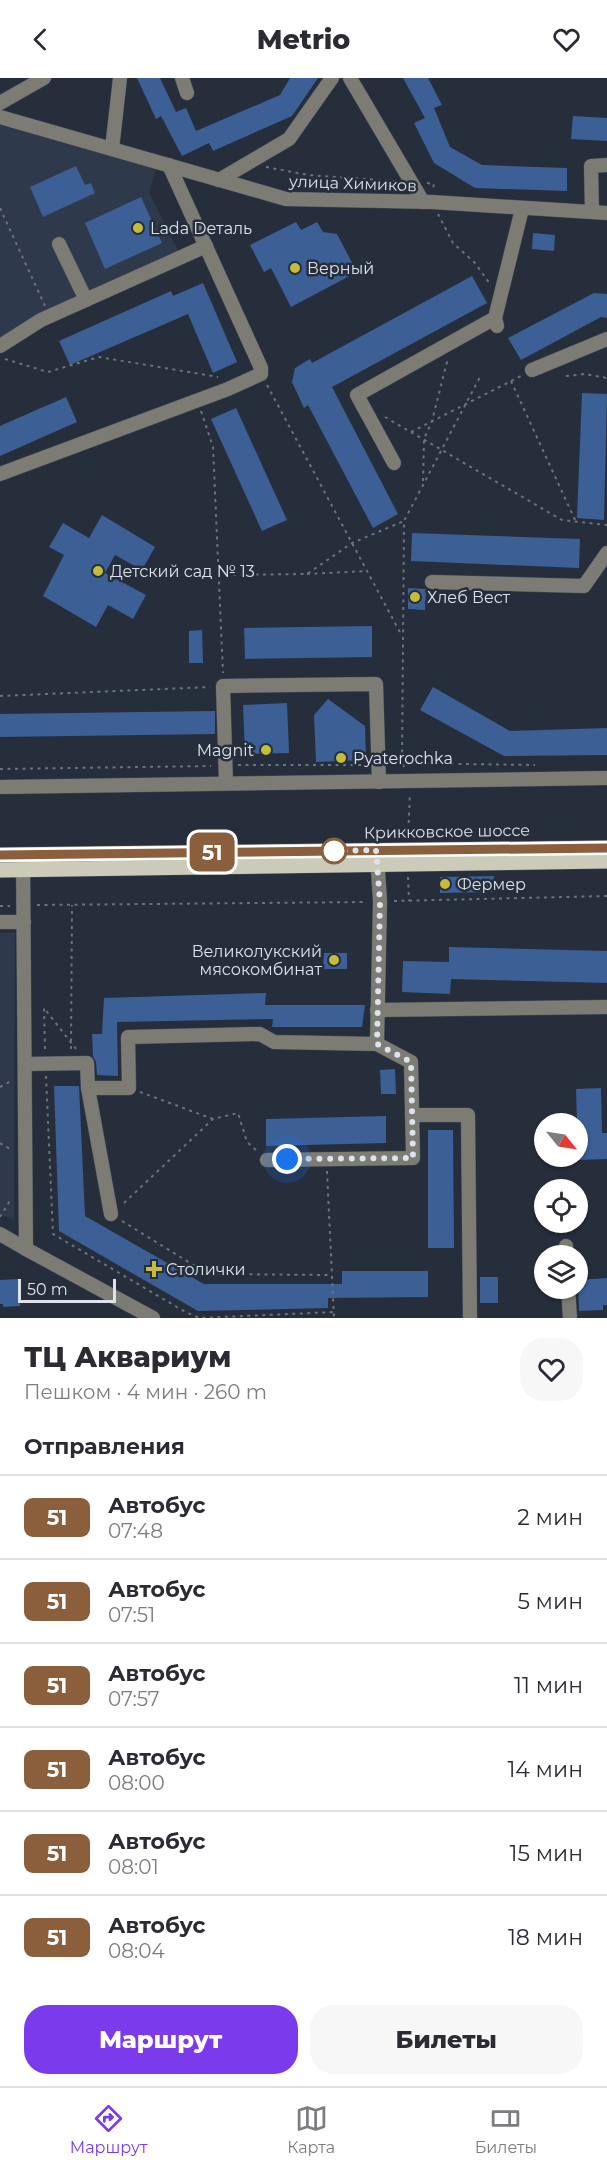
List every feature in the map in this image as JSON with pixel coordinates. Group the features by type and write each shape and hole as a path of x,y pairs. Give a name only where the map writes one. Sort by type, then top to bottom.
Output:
{"main road":[{"name":"Крикковское шоссе","path":"0,855 23,862 377,858 607,848"},
{"path":"408,857 607,861"},
{"path":"0,870 23,862"}],"street":[{"path":"0,103 44,78"},
{"path":"112,149 120,78"},
{"path":"182,78 188,93"},
{"path":"219,180 289,139 332,78"},
{"path":"350,78 411,182 427,202"},
{"name":"улица Химиков","path":"0,117 286,199 427,202 607,213"},
{"path":"0,474 261,374 261,368 169,165"},
{"path":"592,212 591,166 607,165"},
{"path":"394,463 357,395 452,342 496,323 522,209"},
{"path":"59,244 86,300"},
{"path":"0,346 50,316 206,246"},
{"path":"529,372 607,339"},
{"path":"432,582 584,586 607,553"},
{"path":"226,783 223,687 376,684 379,782"},
{"path":"0,787 607,778"},
{"path":"377,858 380,902 377,1044"},
{"path":"23,862 26,1249"},
{"path":"0,922 24,922"},
{"path":"377,1010 607,1007"},
{"path":"88,1088 129,1088 128,1037 261,1034 274,1042 377,1044 411,1062 413,1158 267,1160"},
{"path":"25,1064 87,1064 88,1088 111,1214"},
{"path":"412,1115 468,1115 470,1318"},
{"path":"0,1234 153,1318"},
{"path":"569,1299 570,1318"}],"path":[{"path":"246,164 308,175 434,184 427,202 453,243 475,263 494,289"},
{"path":"0,208 50,316"},
{"path":"423,484 424,440 432,421 452,342"},
{"path":"0,358 48,372 99,357 222,378"},
{"path":"411,432 529,372"},
{"path":"261,374 403,639"},
{"path":"566,376 585,374 607,378"},
{"path":"409,901 410,782 402,762 404,521 480,377"},
{"path":"511,381 576,522"},
{"path":"0,696 223,687 213,447 197,400"},
{"path":"382,415 562,520 607,525"},
{"path":"307,574 352,543 404,521"},
{"path":"218,575 367,571"},
{"path":"0,769 379,765 402,762 539,765"},
{"path":"0,906 380,902 607,896"},
{"path":"72,905 72,1064"},
{"path":"129,1088 213,1119"},
{"path":"267,1160 247,1142 238,1113 213,1119 111,1214 207,1274 332,1275"},
{"path":"327,1159 334,1318"}],"shaded area":[{"path":"0,117 159,162 149,192 181,257 0,341"},
{"path":"0,933 15,933 14,1220 0,1214"}],"building":[{"path":"137,78 160,78 176,112 186,108 196,131 280,95 290,78 318,78 292,116 213,151 209,143 182,156 161,116 156,119"},
{"path":"403,78 428,78 442,105 434,108 450,147 482,165 567,168 567,191 475,188 434,163 414,123 425,118"},
{"path":"573,116 607,118 607,141 571,139"},
{"path":"76,166 85,185 91,183 95,193 43,217 30,187"},
{"path":"141,197 162,243 105,269 85,223"},
{"path":"296,222 301,230 317,222 323,232 337,234 357,272 291,307 271,268 264,272 250,245"},
{"path":"533,233 555,235 554,251 532,249"},
{"path":"472,276 487,303 332,387 398,514 373,528 308,405 304,408 292,382 295,368 310,359 312,363"},
{"path":"203,283 237,362 213,373 188,314 70,365 59,341 171,291 173,296"},
{"path":"594,293 607,294 607,318 601,317 521,360 508,338"},
{"path":"582,393 607,394 604,520 577,518"},
{"path":"66,397 77,422 0,456 0,426"},
{"path":"236,408 287,520 262,531 211,419"},
{"name":"Детский сад № 13","path":"102,515 155,547 142,570 115,555 105,573 146,595 133,619 108,605 96,627 43,596 64,555 49,547 63,523 89,538"},
{"path":"412,533 580,539 579,568 411,561"},
{"path":"408,588 426,589 425,610 408,609"},
{"path":"372,626 372,657 245,659 244,628"},
{"path":"202,630 203,663 189,663 189,631"},
{"path":"433,687 510,731 607,728 607,755 504,756 420,710"},
{"path":"328,699 365,726 366,760 316,762 314,715"},
{"path":"287,703 289,753 245,754 243,705"},
{"path":"215,711 215,734 0,737 0,714"},
{"path":"494,876 494,892 440,893 440,877"},
{"path":"449,947 607,951 607,983 451,979 450,994 402,992 403,961 449,962"},
{"path":"324,953 347,953 347,969 323,969"},
{"path":"266,993 265,1005 365,1005 362,1027 272,1027 273,1019 117,1022 118,1076 97,1075 92,1034 102,1034 104,998"},
{"path":"395,1069 396,1094 381,1094 380,1070"},
{"path":"54,1086 79,1086 85,1216 204,1284 342,1284 342,1271 428,1271 428,1297 328,1298 328,1308 198,1311 59,1231"},
{"path":"601,1088 602,1133 607,1133 607,1159 588,1160 588,1113 577,1113 576,1089"},
{"path":"386,1116 386,1143 266,1146 266,1119"},
{"path":"428,1130 453,1130 454,1248 428,1248"},
{"path":"480,1277 498,1277 498,1303 480,1303"},
{"path":"607,1278 607,1305 603,1305 603,1310 579,1311 579,1299 588,1299 588,1279"},
{"path":"19,1279 20,1306 3,1307 3,1304 0,1304 0,1280"}],"bus line":[{"name":"51","path":"0,855 607,848"}],"place":[{"name":"Lada Dеталь","path":"138,228"},
{"name":"Верный","path":"295,268"},
{"name":"Детский сад № 13","path":"98,571"},
{"name":"Хлеб Вест","path":"415,597"},
{"name":"Magnit","path":"266,750"},
{"name":"Pyaterochka","path":"341,758"},
{"name":"Фермер","path":"445,884"},
{"name":"Великолукский мясокомбинат","path":"334,960"},
{"name":"Столички","path":"154,1269"}],"route":[{"path":"287,1159 413,1158 411,1062 377,1044 380,902 376,850 329,851 334,851"}]}
